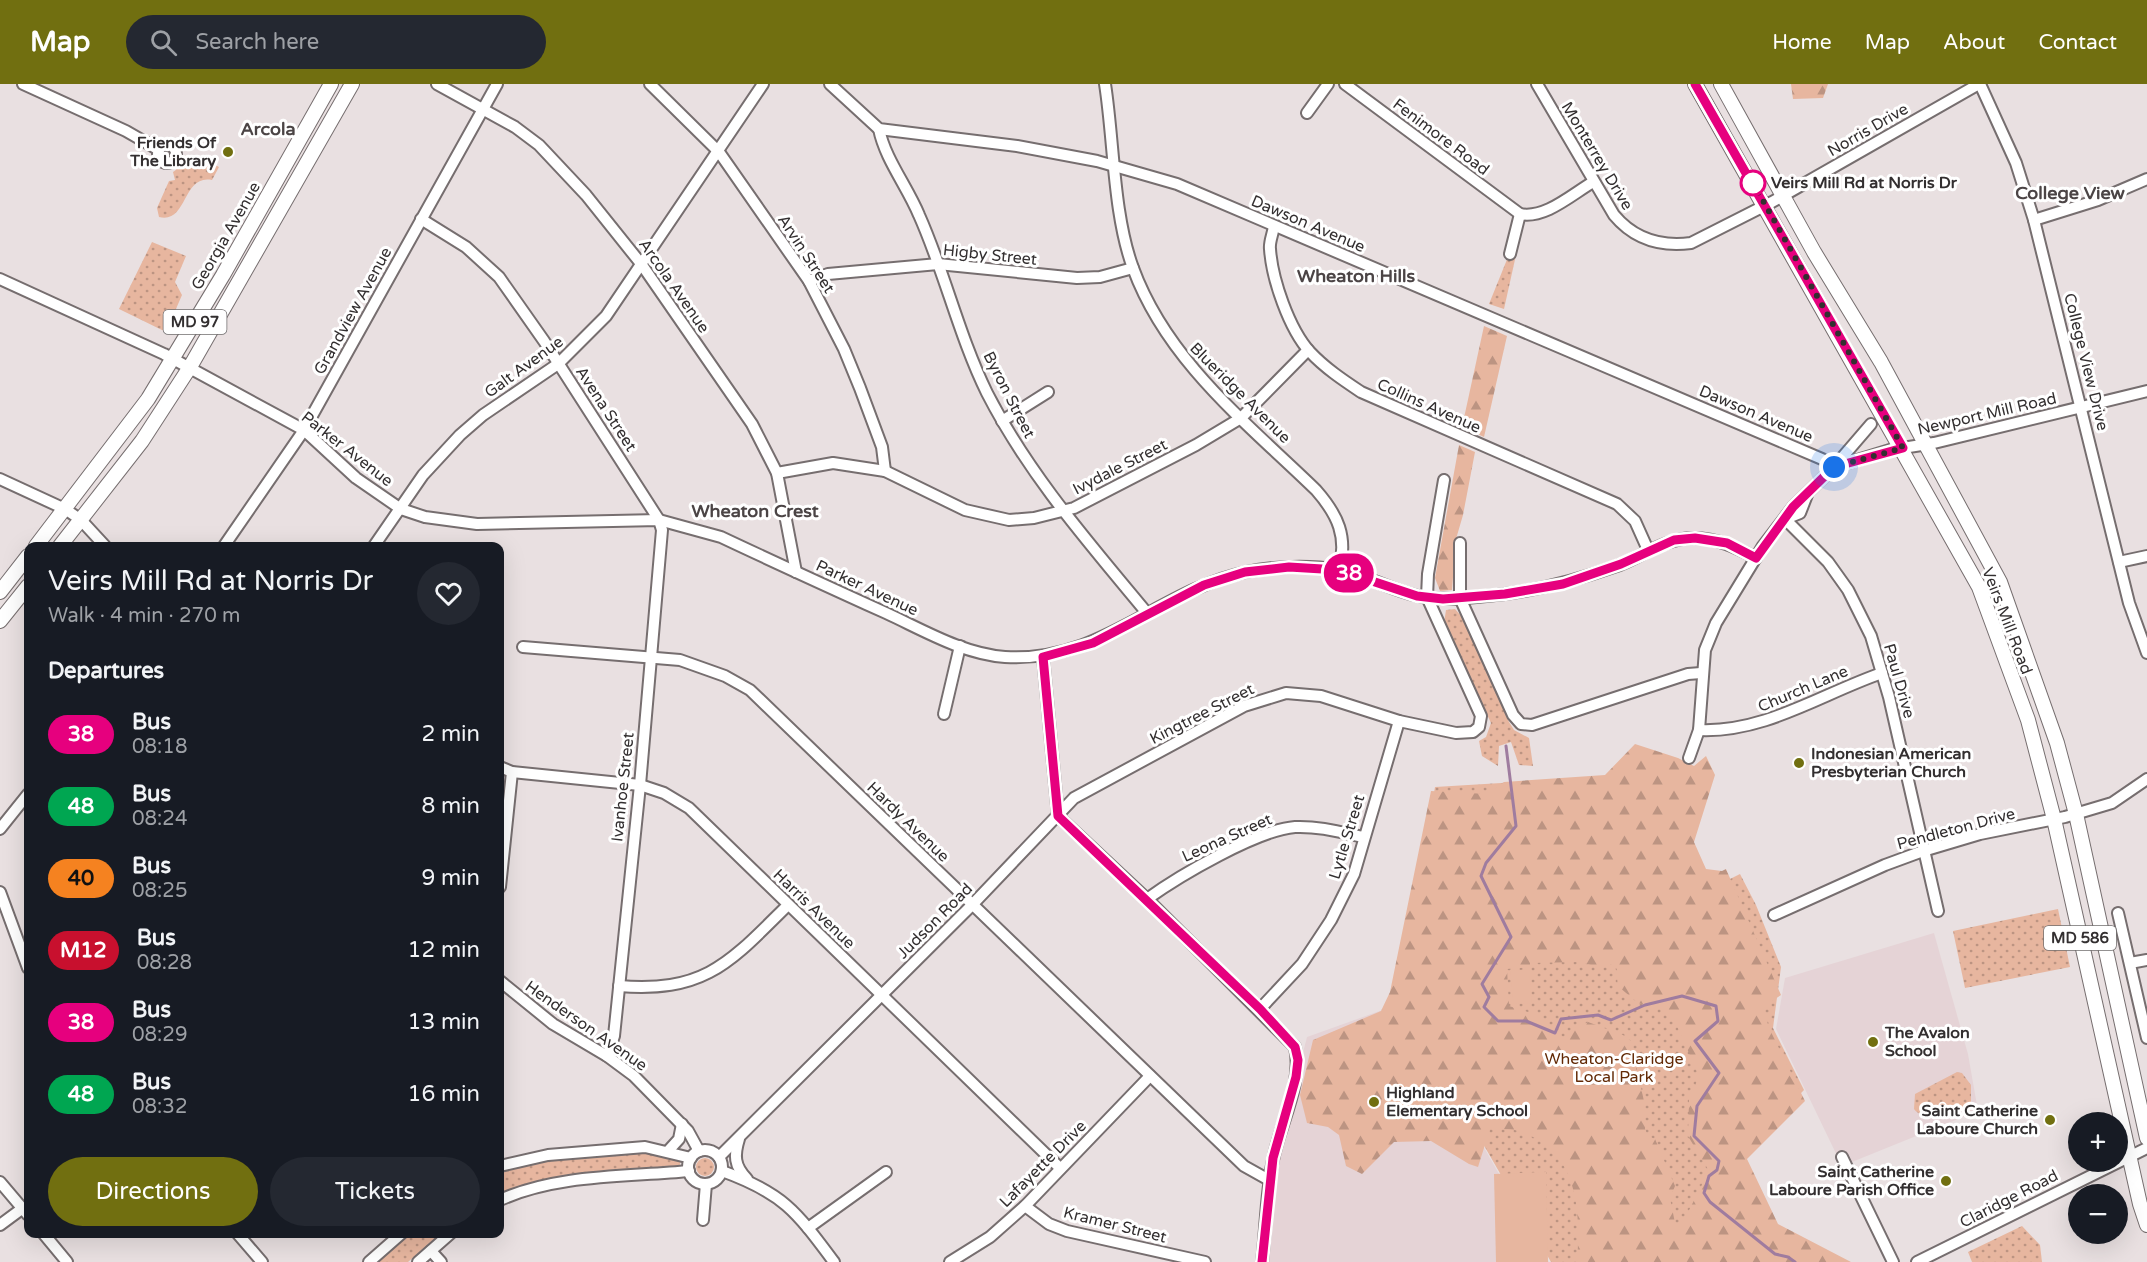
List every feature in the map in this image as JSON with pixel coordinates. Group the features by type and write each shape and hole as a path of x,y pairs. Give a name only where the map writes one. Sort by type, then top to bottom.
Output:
{"main road":[{"name":"Georgia Avenue","path":"39,542 117,442 173,360 331,84"},
{"name":"Georgia Avenue","path":"63,542 142,441 190,367 352,84"},
{"name":"Veirs Mill Road","path":"1695,84 1774,201 1814,252 1881,362 2000,582 2057,743 2076,814 2147,1138"},
{"name":"Veirs Mill Road","path":"1720,84 1774,201 1903,448 1979,586 2028,720 2054,819 2147,1225"},
{"path":"0,592 24,561"},
{"path":"0,621 24,591"}],"street":[{"path":"23,84 118,127 159,150"},
{"name":"Arcola Avenue","path":"437,84 514,127 561,166 642,265 752,424 777,473 796,572"},
{"name":"Grandview Avenue","path":"227,542 304,430 497,84"},
{"name":"Arvin Street","path":"650,84 719,152 809,281 844,349 860,388 882,447 885,471"},
{"name":"Galt Avenue","path":"377,542 423,476 460,435 483,415 558,364 606,316 763,84"},
{"path":"830,84 879,129"},
{"name":"Blueridge Avenue","path":"1105,84 1111,154 1115,165 1124,233 1133,268 1179,354 1241,418 1316,489 1331,507 1343,538 1339,570"},
{"path":"1307,113 1328,84"},
{"name":"Fenimore Road","path":"1345,84 1520,214"},
{"name":"Monterrey Drive","path":"1537,84 1593,182 1623,227 1638,237 1659,244 1691,243 1774,201"},
{"name":"Norris Drive","path":"1774,201 1980,84"},
{"name":"College View Drive","path":"1980,84 2016,163 2034,220 2129,603 2147,652"},
{"name":"Dawson Avenue","path":"879,129 1017,146 1115,165 1177,184 1536,336 1834,467"},
{"name":"Byron Street","path":"879,129 882,146 919,215 986,391 1002,421 1062,511 1147,613"},
{"path":"2034,220 2098,200 2147,179"},
{"path":"1510,254 1520,214 1532,216 1545,211 1593,182"},
{"name":"Avena Street","path":"421,219 466,247 499,277 659,520"},
{"name":"Collins Avenue","path":"1274,226 1270,247 1274,277 1289,317 1308,350 1334,374 1361,392 1617,504 1635,522 1648,550"},
{"name":"Higby Street","path":"809,281 828,274 938,264 1077,278 1100,277 1133,268"},
{"name":"Parker Avenue","path":"0,279 190,367 304,430 356,478 401,509 425,518 477,524 659,520 721,537 960,646 1002,657 1043,657 1093,643 1204,585 1245,572 1289,567 1339,570 1427,597 1460,598 1563,584 1621,564 1674,540 1695,538 1727,543 1756,558"},
{"name":"Ivydale Street","path":"777,473 833,463 885,471 965,510 1009,520 1034,518 1074,508 1196,445 1241,418 1308,350"},
{"name":"Newport Mill Road","path":"1834,467 1903,448 1924,445 2147,391"},
{"path":"1002,421 1048,392"},
{"name":"Newport Mill Road","path":"1689,758 1699,730 1701,673 1705,650 1716,623 1756,558 1785,519 1871,424"},
{"path":"0,479 65,509 81,520 101,542"},
{"path":"1427,597 1428,574 1444,480"},
{"name":"Paul Drive","path":"1785,519 1828,562 1848,590 1871,636 1882,673 1938,911"},
{"name":"Ivanhoe Street","path":"608,1056 614,1036 640,785 662,530 659,520"},
{"path":"1460,543 1460,598 1514,716 1521,724 1532,725 1688,674 1701,673"},
{"path":"2120,562 2147,556"},
{"name":"Kingtree Street","path":"1058,816 1074,798 1244,706 1286,693 1321,696 1399,721 1456,733 1473,732 1479,727 1481,716 1427,597"},
{"path":"944,714 960,646"},
{"name":"Hardy Avenue","path":"523,647 650,657 700,665 725,675 750,690 1244,1166 1269,1180"},
{"path":"1043,657 1058,816 1260,1009 1291,1041 1298,1060 1296,1077 1269,1180 1262,1262"},
{"name":"Church Lane","path":"1699,730 1731,730 1765,723 1843,686 1882,673"},
{"name":"Lytle Street","path":"1260,1009 1302,964 1331,920 1354,874 1363,837 1399,721"},
{"name":"Harris Avenue","path":"504,769 512,772 640,785 664,793 689,808 1060,1168"},
{"path":"504,849 512,772"},
{"name":"Pendleton Drive","path":"1774,915 1885,865 1923,851 1980,834 2076,814 2112,803 2147,779"},
{"path":"0,829 24,799"},
{"name":"Judson Road","path":"719,1157 882,996 1058,816"},
{"name":"Leona Street","path":"1147,899 1178,877 1272,831 1294,827 1324,828 1363,837"},
{"path":"0,892 24,957"},
{"path":"619,986 671,987 694,981 716,970 737,955 788,905"},
{"path":"2118,913 2147,1038"},
{"path":"2130,963 2147,960"},
{"name":"Henderson Avenue","path":"504,984 553,1024 608,1056 634,1076 682,1124 695,1155"},
{"name":"Lafayette Drive","path":"950,1262 990,1238 1025,1206 1149,1076"},
{"path":"669,1150 679,1139 682,1124"},
{"path":"740,1138 736,1161 739,1170 747,1179"},
{"path":"504,1165 527,1158 645,1147 695,1155 710,1151 719,1157 722,1171 717,1180 706,1184 696,1181 689,1171"},
{"name":"Claridge Road","path":"1917,1262 2147,1148"},
{"path":"689,1171 695,1155"},
{"path":"1842,1157 1893,1262"},
{"path":"504,1198 532,1188 560,1183 689,1171"},
{"path":"722,1171 747,1179 778,1197 808,1228 834,1262"},
{"path":"808,1228 886,1172"},
{"path":"0,1182 24,1210"},
{"path":"703,1220 706,1184"},
{"name":"Kramer Street","path":"1025,1206 1049,1224 1067,1231 1205,1262"},
{"path":"0,1225 24,1213"},
{"path":"47,1238 67,1262"},
{"path":"241,1238 262,1262"},
{"path":"369,1262 396,1238"},
{"path":"418,1262 445,1238"},
{"path":"431,1251 441,1262"}],"shaded area":[{"name":"The Avalon School","path":"1934,933 1968,1054 1978,1111 1842,1166 1776,1029 1785,978"},
{"name":"Highland Elementary School","path":"1402,1003 1549,1262 1264,1262 1274,1166 1307,1037"}],"green space":[{"path":"1791,84 1828,84 1823,98 1793,99"},
{"path":"197,155 219,167 212,180 202,180 195,184 175,213 168,217 159,217 157,208 169,181 175,180 173,172"},
{"path":"152,242 186,256 175,282 182,295 166,332 119,309"},
{"path":"1516,255 1504,309 1489,304 1508,257"},
{"path":"1484,326 1507,336 1484,437 1462,427"},
{"path":"1459,445 1475,452 1456,539 1452,590 1440,591 1435,578"},
{"path":"1455,609 1462,617 1509,722 1514,730 1529,738 1533,766 1519,765 1511,742 1499,746 1498,766 1482,756 1479,741 1486,737 1491,723 1444,623 1446,610"},
{"name":"Wheaton-Claridge Local Park","path":"1635,744 1678,758 1694,766 1706,756 1715,775 1694,842 1706,869 1722,871 1726,869 1781,995 1763,1007 1769,1028 1805,1101 1747,1159 1778,1224 1851,1262 1577,1262 1578,1222 1571,1183 1564,1166 1553,1152 1538,1140 1515,1130 1490,1129 1478,1167 1431,1141 1394,1142 1362,1174 1346,1166 1339,1135 1328,1127 1307,1123 1300,1095 1313,1040 1381,1011 1390,992 1431,791 1487,794 1504,782 1605,775","holes":["1579,962 1603,968 1610,964 1614,966 1619,987 1638,1003 1660,1009 1677,1026 1699,1076 1689,1100 1688,1136 1709,1171 1682,1224 1675,1223 1670,1198 1675,1186 1655,1139 1648,1136 1645,1129 1645,1106 1631,1041 1623,1035 1588,1022 1563,1037 1534,1014 1509,1006 1507,969 1530,967 1530,963"]},
{"name":"Wheaton-Claridge Local Park","path":"1536,781 1648,920 1740,874 1756,905 1781,967 1773,1028 1804,1090 1736,1160 1768,1230 1828,1262 1551,1262 1402,1003 1397,1005 1435,787"},
{"path":"2058,909 2070,967 1965,988 1953,931"},
{"path":"1529,969 1532,1003 1513,1004 1510,971"},
{"path":"1957,1072 1962,1073 1971,1085 1971,1103 1959,1111 1934,1117 1919,1114 1914,1109 1915,1094"},
{"path":"638,1151 681,1160 679,1168 547,1179 504,1192 504,1169 528,1162"},
{"path":"705,1158 712,1160 714,1167 712,1174 705,1176 698,1174 696,1167 698,1160"},
{"path":"1546,1172 1548,1262 1496,1262 1494,1174"},
{"path":"2022,1226 2040,1245 2042,1262 1972,1262 1968,1252"},
{"path":"401,1238 435,1238 408,1262 373,1262"}],"waterway":[{"path":"1506,746 1516,826 1486,863 1481,876 1511,937 1482,984 1489,997 1484,1007 1498,1021 1526,1021 1555,1033 1561,1019 1598,1015 1611,1020 1645,1005 1682,996 1716,1006 1718,1021 1695,1041 1719,1073 1697,1106 1694,1136 1719,1161 1717,1170 1709,1176 1704,1193 1710,1202 1775,1254 1788,1257 1795,1262"}],"bus line":[{"name":"38","path":"1262,1262 1273,1158 1296,1077 1298,1060 1295,1047 1260,1009 1058,816 1043,657 1093,643 1204,585 1245,572 1289,567 1339,570 1417,596 1443,599 1505,594 1563,584 1621,564 1674,540 1695,538 1727,543 1756,558 1793,507 1834,467 1903,448 1695,84"}],"place":[{"name":"Friends Of The Library","path":"228,152"},
{"name":"Veirs Mill Rd at Norris Dr","path":"1753,183"},
{"name":"Indonesian American Presbyterian Church","path":"1799,763"},
{"name":"The Avalon School","path":"1873,1042"},
{"name":"Highland Elementary School","path":"1374,1102"},
{"name":"Saint Catherine Laboure Church","path":"2050,1120"},
{"name":"Saint Catherine Laboure Parish Office","path":"1946,1181"}],"district":[{"name":"Arcola","path":"268,129"},
{"name":"College View","path":"2070,193"},
{"name":"Wheaton Hills","path":"1356,276"},
{"name":"Wheaton Crest","path":"755,511"}],"route":[{"path":"1753,183 1903,448 1834,467"}]}
